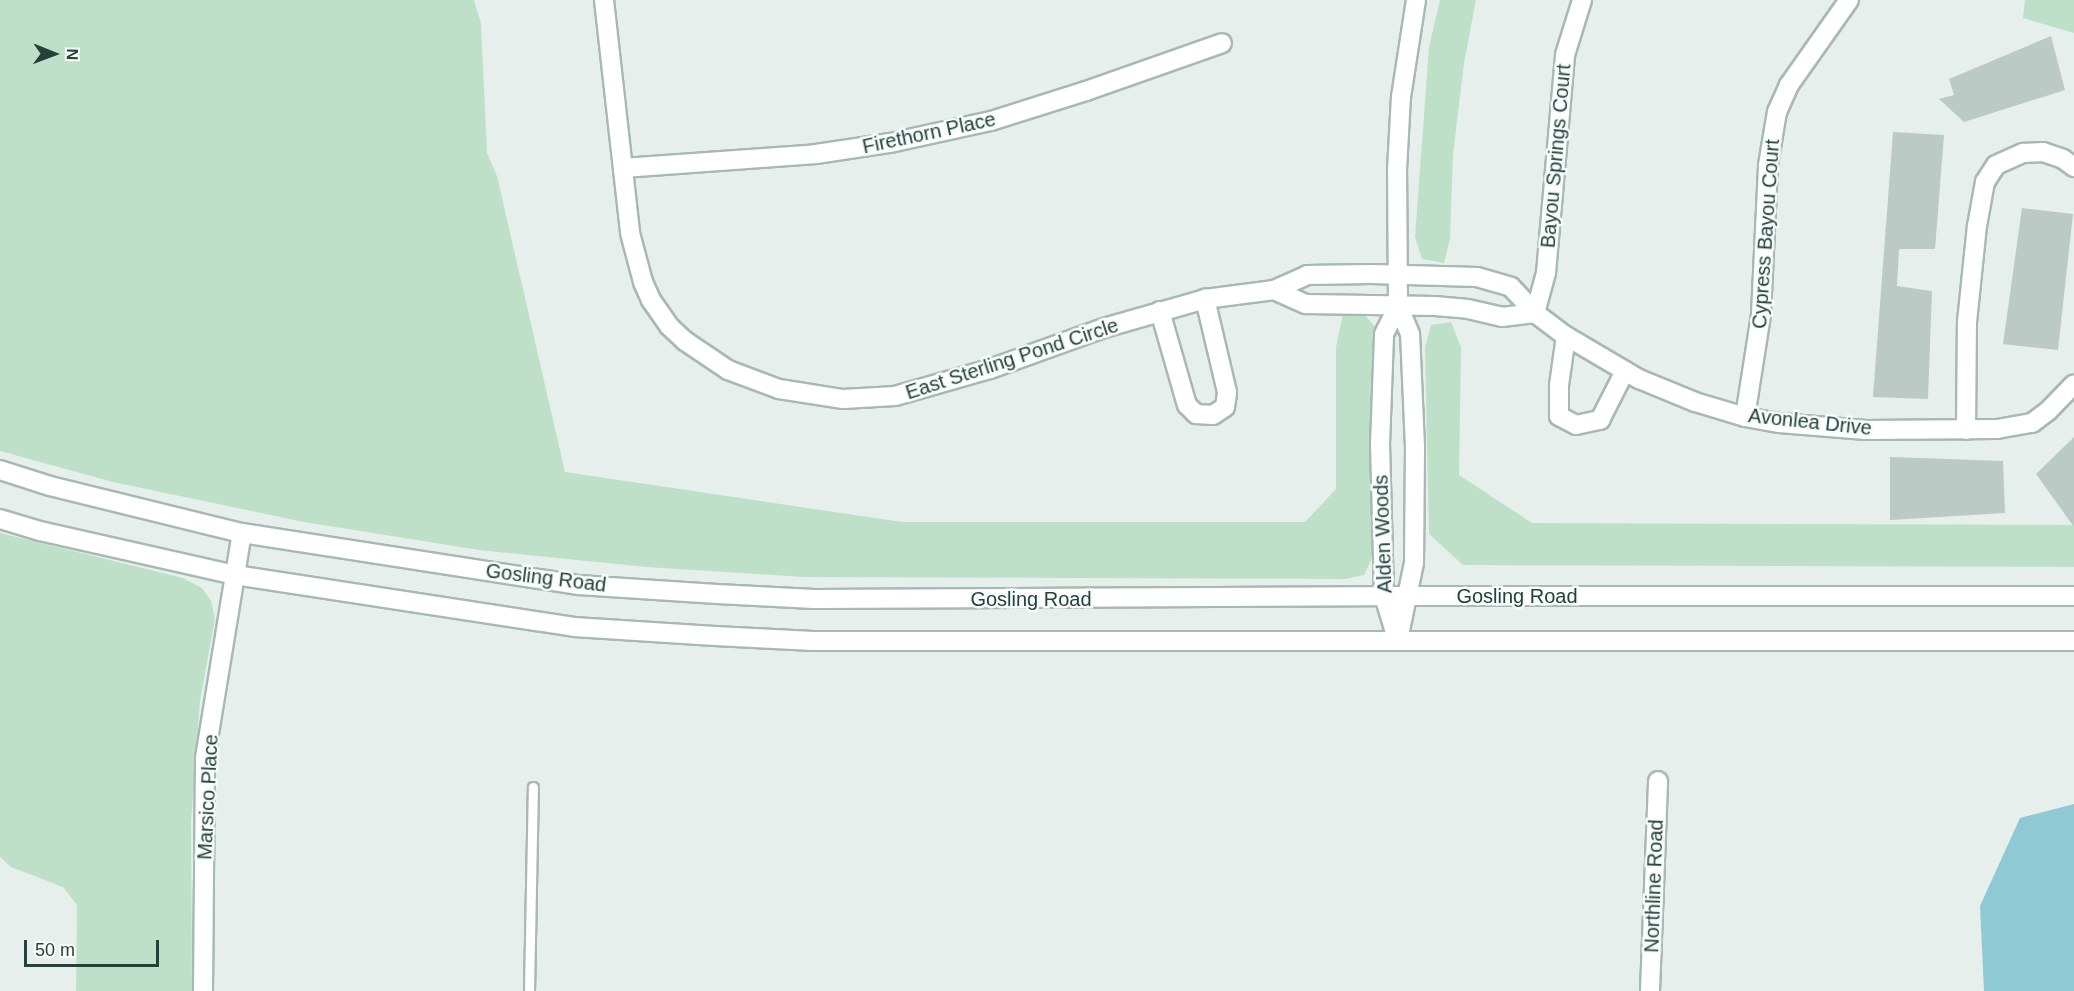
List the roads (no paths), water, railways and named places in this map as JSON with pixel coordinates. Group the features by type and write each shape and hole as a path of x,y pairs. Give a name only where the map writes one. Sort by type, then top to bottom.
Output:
{"street":[{"name":"East Sterling Pond Circle","path":"604,0 630,233 643,282 651,300 669,326 704,355 728,370 779,388 843,399 872,399 914,392 1160,311 1205,299 1274,290 1307,275 1398,274"},
{"name":"Alden Woods","path":"1398,640 1414,563 1415,447 1410,334 1398,306 1397,170 1401,97 1416,0"},
{"name":"Bayou Springs Court","path":"1535,313 1546,273 1565,55 1582,0"},
{"name":"Cypress Bayou Court","path":"1745,417 1761,315 1768,165 1777,112 1789,85 1849,0"},
{"name":"Firethorn Place","path":"623,168 816,154 890,143 991,121 1086,92 1222,43"},
{"path":"1966,430 1967,322 1977,226 1985,182 1996,165 2023,153 2043,152 2063,159 2074,167"},
{"name":"Avonlea Drive","path":"1398,274 1477,277 1511,287 1535,313 1566,336 1625,371 1695,402 1745,417 1821,427 1997,429 2032,423 2048,411 2074,384"},
{"path":"1274,290 1306,304 1468,309 1502,317 1535,313"},
{"path":"1160,311 1187,405 1196,414 1213,415 1225,407 1227,392 1205,299"},
{"name":"Alden Woods","path":"1398,306 1384,334 1380,445 1384,596 1398,640"},
{"path":"1566,336 1559,385 1559,416 1576,425 1600,420 1625,371"},
{"name":"Gosling Road","path":"0,470 50,486 242,533 579,585 739,595 814,599 1034,600 1384,596 2074,596"},
{"path":"0,519 40,531 235,575 574,627 715,636 825,642 2074,641"},
{"name":"Marsico Place","path":"203,991 206,758 242,533"},
{"name":"Northline Road","path":"1650,991 1658,781"}],"lane":[{"path":"529,991 533,787"}],"water":[{"path":"2074,804 2074,991 1984,991 1980,906 2020,818"}]}
